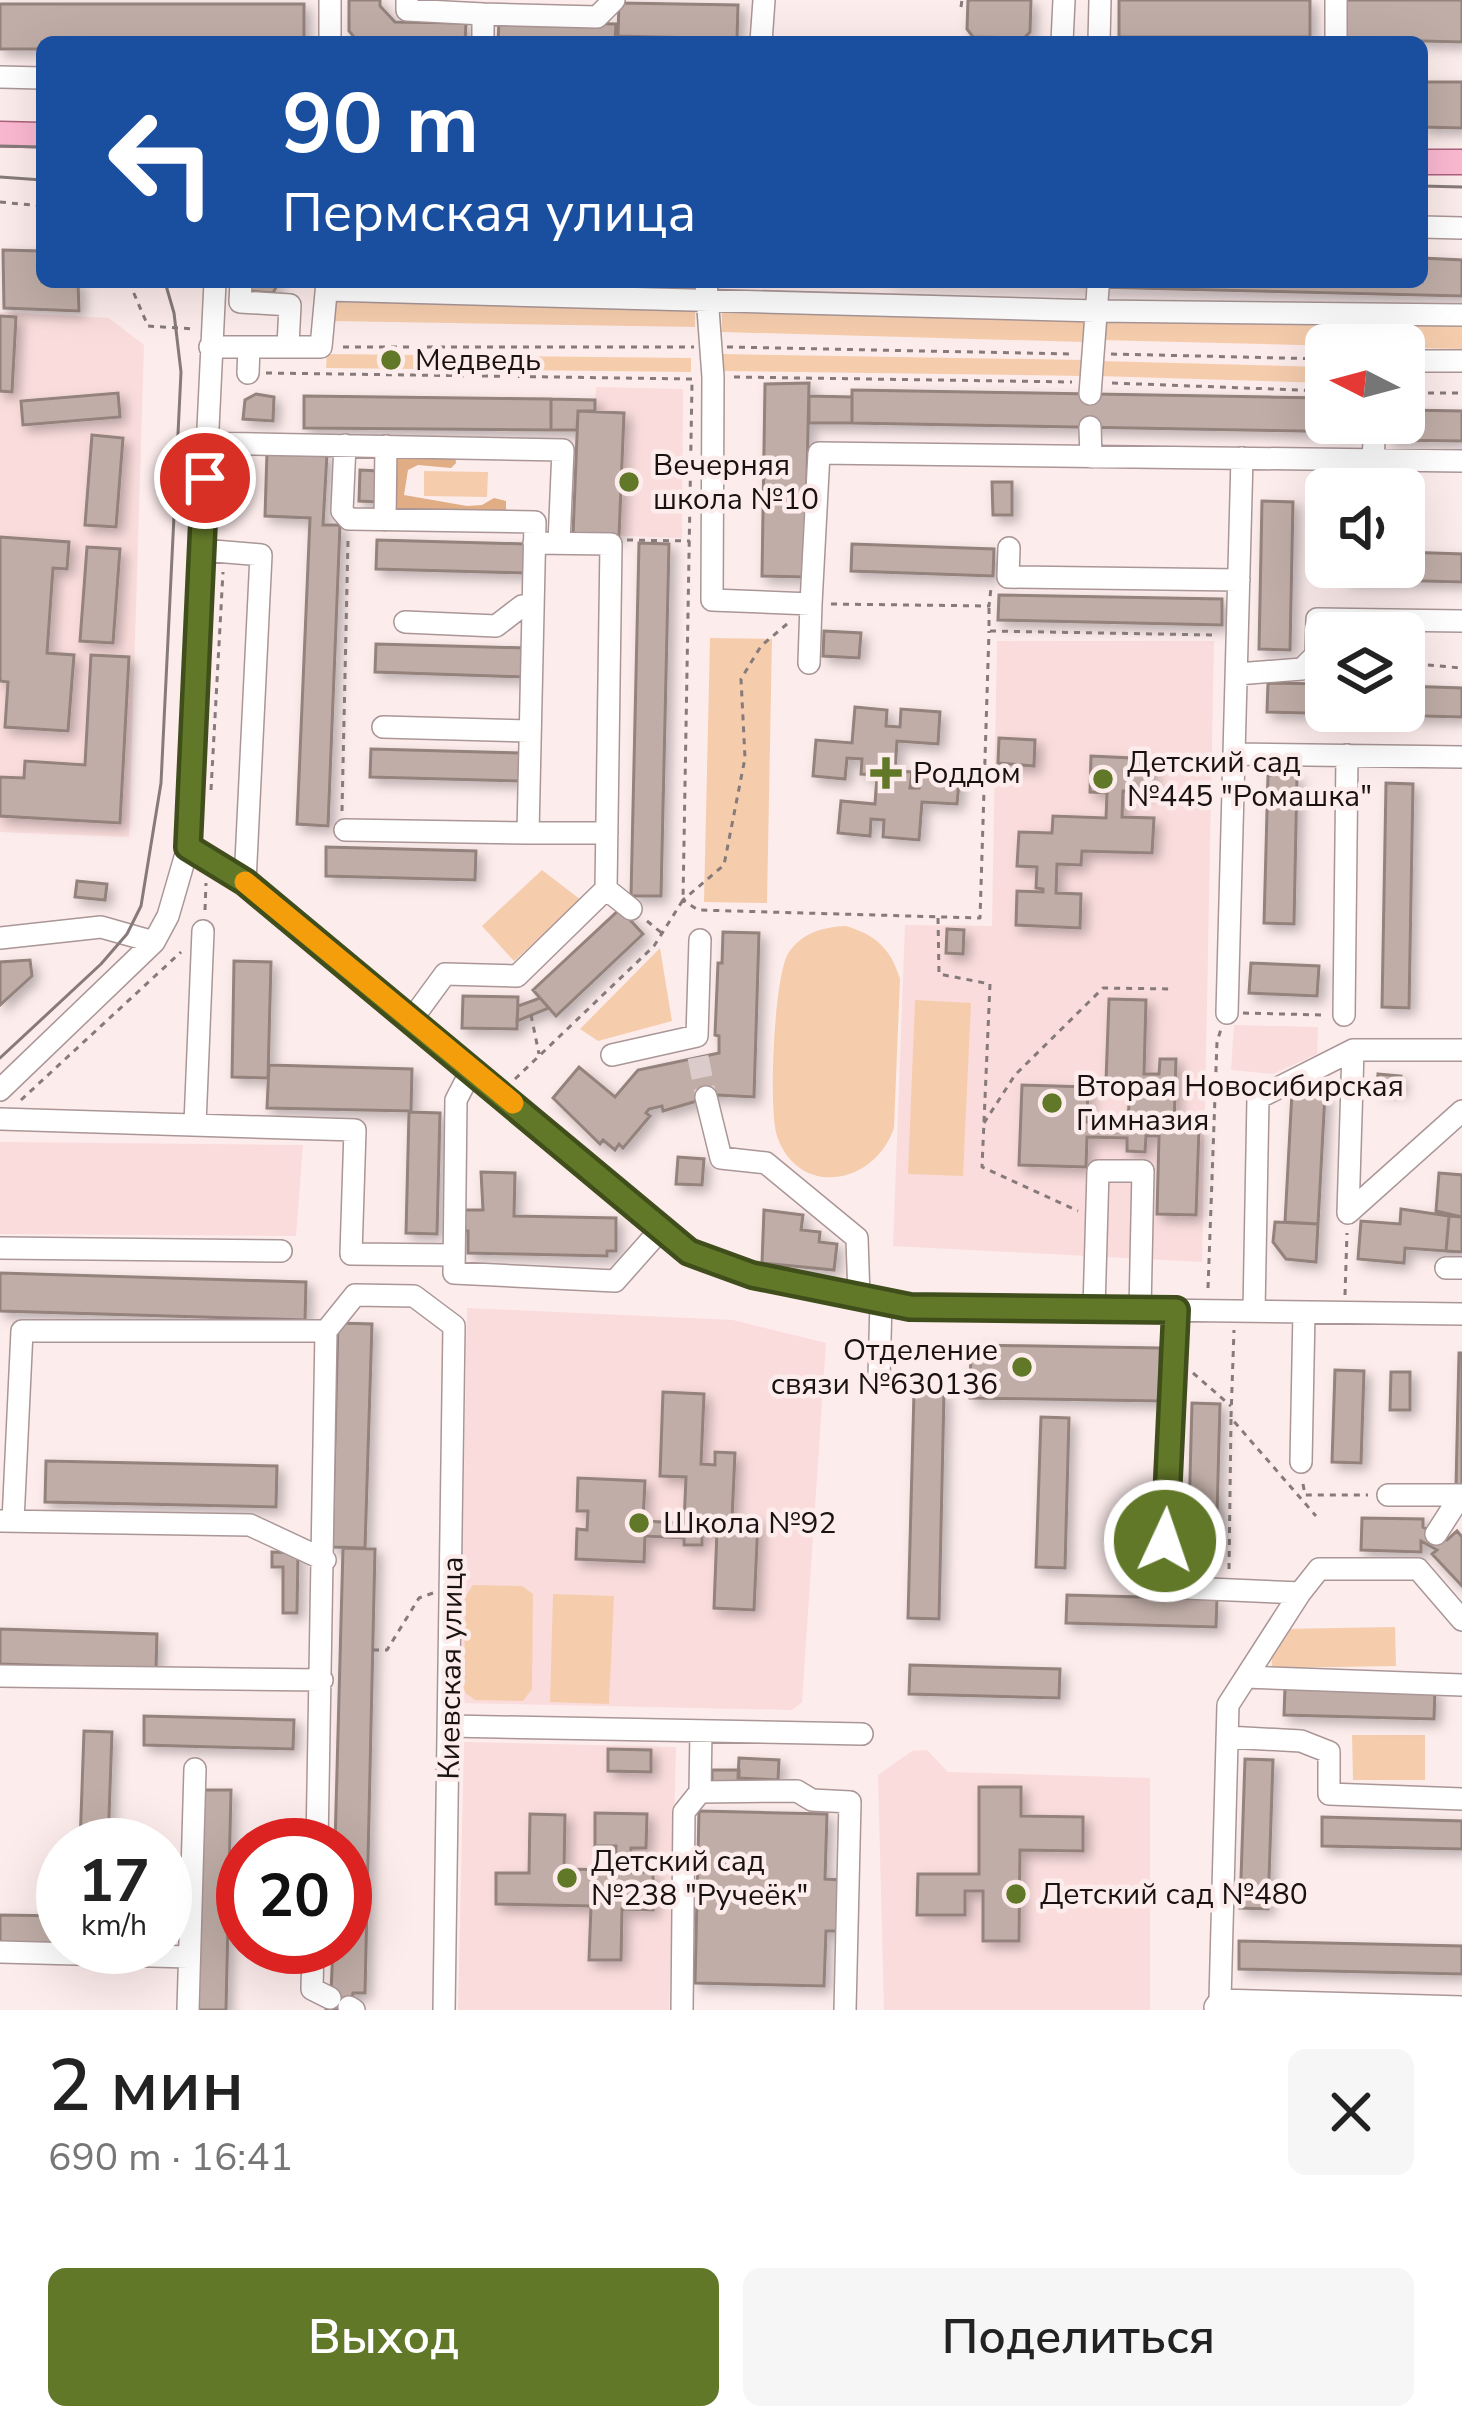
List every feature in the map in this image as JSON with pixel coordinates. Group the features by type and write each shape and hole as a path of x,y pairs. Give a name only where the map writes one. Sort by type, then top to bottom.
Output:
{"main road":[{"path":"0,134 36,135"},
{"path":"1428,162 1462,162"}],"street":[{"path":"329,0 330,36"},
{"path":"407,0 407,10 597,17 614,0"},
{"path":"761,36 764,0"},
{"path":"1062,36 1064,0"},
{"path":"1099,36 1100,0"},
{"path":"1336,0 1336,36"},
{"path":"483,14 483,36"},
{"path":"0,77 36,78"},
{"path":"1428,227 1462,228"},
{"path":"0,1090 154,942 168,916 188,847 214,288"},
{"path":"241,288 240,302 290,305 288,346"},
{"path":"210,338 249,346 321,347 327,288"},
{"path":"479,288 1097,300 1462,315"},
{"path":"706,291 713,377 712,600 812,604"},
{"path":"1090,388 1097,300"},
{"path":"248,373 249,346"},
{"path":"1425,361 1462,361"},
{"path":"1090,427 1090,457"},
{"path":"206,443 563,450 560,543"},
{"path":"1373,460 1374,444"},
{"path":"345,446 342,512 349,519 535,522 528,833"},
{"path":"385,520 386,446"},
{"path":"809,663 819,453 1462,461"},
{"path":"1227,1013 1242,458"},
{"path":"412,1018 446,974 517,976 606,889 611,544 534,543"},
{"path":"1009,548 1008,577 1239,580"},
{"path":"202,550 261,555 245,882"},
{"path":"405,622 496,626 522,606 533,605"},
{"path":"1237,674 1302,669 1316,655 1317,619 1462,621"},
{"path":"383,727 530,731"},
{"path":"1235,754 1462,757"},
{"path":"1344,1016 1347,755"},
{"path":"345,830 607,832"},
{"path":"188,847 245,882 689,1252 752,1275 910,1307 1462,1314"},
{"path":"606,889 636,913"},
{"path":"0,938 101,927 154,942"},
{"path":"195,1124 203,931"},
{"path":"612,1055 698,1047 700,940"},
{"path":"1244,1311 1258,1099 1353,1050 1462,1049"},
{"path":"1353,1050 1348,1213 1462,1111"},
{"path":"471,1071 456,1100 454,1273 615,1281 662,1228"},
{"path":"706,1097 721,1158 766,1163 857,1238 879,1378"},
{"path":"0,1119 355,1130 351,1254 454,1256"},
{"path":"1094,1309 1098,1171 1143,1172 1140,1310"},
{"path":"0,1248 281,1251"},
{"name":"Киевская улица","path":"326,1331 355,1295 414,1296 454,1326 444,2010"},
{"path":"1176,1310 1163,1588 1300,1593"},
{"path":"1301,1462 1304,1312"},
{"path":"317,1818 325,1560 326,1331 22,1331 6,1521 250,1525 325,1560"},
{"path":"1388,1495 1462,1495"},
{"path":"1418,1569 1462,1495"},
{"path":"1462,1620 1418,1569 1319,1569 1228,1705 1217,2005 1462,2007"},
{"path":"0,1676 322,1680"},
{"path":"1246,1677 1462,1685"},
{"path":"451,1726 862,1734"},
{"path":"682,2010 684,1812 700,1792 700,1730"},
{"path":"1227,1737 1301,1741 1329,1753 1329,1794 1462,1799"},
{"path":"192,1863 195,1769"},
{"path":"700,1792 797,1791 812,1800 850,1802 845,2010"},
{"path":"0,1952 36,1953"},
{"path":"188,2010 189,1974"},
{"path":"300,2010 336,2001"}],"path":[{"path":"961,8 962,0"},
{"path":"0,202 36,205"},
{"path":"132,288 148,326 210,338"},
{"path":"320,374 321,347 710,347 1305,359"},
{"path":"248,373 692,379 683,900"},
{"path":"713,377 1305,391"},
{"path":"1425,393 1462,393"},
{"path":"345,830 340,794 349,519"},
{"path":"611,544 692,541"},
{"path":"683,900 698,910 980,918 989,606 991,588 1008,577"},
{"path":"501,1094 663,934 683,900 724,865 745,758 741,679 761,646 812,604 989,606"},
{"path":"989,631 1238,636"},
{"path":"1425,665 1462,668"},
{"path":"636,913 663,934"},
{"path":"938,916 939,974 990,984 982,1167 1078,1211 1097,1214"},
{"path":"983,1124 1015,1076 1103,988 1172,988"},
{"path":"1208,1296 1217,1042 1227,1013 1344,1016"},
{"path":"531,1015 539,1056"},
{"path":"1346,1242 1346,1265"},
{"path":"1228,1590 1232,1407 1244,1311"},
{"path":"1173,1356 1232,1407"},
{"path":"1232,1418 1316,1516"},
{"path":"1301,1462 1304,1495 1388,1495"},
{"path":"373,1650 387,1650 419,1598 452,1586"}],"shaded area":[{"path":"332,302 695,309 695,327 332,321"},
{"path":"0,312 109,318 144,345 129,837 0,832"},
{"path":"722,313 1086,320 1084,342 722,332"},
{"path":"1103,322 1305,324 1305,345 1101,340"},
{"path":"1425,326 1462,326 1462,349 1425,348"},
{"path":"327,354 691,358 691,372 326,368"},
{"path":"723,354 1084,360 1084,376 722,371"},
{"path":"1099,361 1305,366 1305,382 1098,376"},
{"name":"Вечерняя школа №10","path":"596,387 683,389 682,538 573,534 577,431 551,430 551,399 595,400"},
{"path":"396,454 455,455 451,468 418,465 408,470 404,495 467,506 494,498 506,501 506,510 501,515 396,515"},
{"path":"424,471 488,472 487,497 424,496"},
{"path":"710,638 772,639 767,903 704,902"},
{"path":"997,641 1214,641 1202,1262 893,1246 905,925 992,926"},
{"path":"542,870 581,900 514,961 482,926"},
{"path":"846,926 881,945 900,979 894,1128 870,1162 836,1177 818,1176 787,1156 777,1136 773,1099 776,1013 789,952 814,932"},
{"path":"660,948 672,1021 598,1041 580,1029"},
{"path":"915,1000 971,1003 963,1176 908,1174"},
{"path":"1234,1025 1318,1027 1317,1054 1273,1074 1231,1070"},
{"path":"0,1142 303,1145 296,1236 0,1234"},
{"name":"Школа №92","path":"467,1308 733,1320 826,1343 802,1702 792,1710 460,1703"},
{"path":"473,1585 522,1586 533,1594 532,1689 523,1701 475,1700 464,1692 465,1597"},
{"path":"553,1594 614,1596 609,1704 550,1702"},
{"path":"1395,1627 1396,1666 1272,1668 1271,1646 1281,1629"},
{"path":"1352,1735 1425,1735 1425,1780 1353,1780"},
{"name":"Детский сад №238 \"Ручеёк\"","path":"464,1742 676,1747 669,2010 458,2010"},
{"name":"Детский сад №480","path":"927,1750 948,1772 1150,1778 1150,2010 884,2010 878,1775 912,1751"}],"building":[{"path":"349,0 380,0 395,22 466,23 465,36 353,36"},
{"path":"968,0 1031,0 1026,36 972,36 967,29"},
{"path":"1119,0 1310,0 1310,36 1119,36"},
{"path":"1344,0 1462,0 1462,42 1428,41 1428,36 1343,36"},
{"path":"619,3 738,5 737,36 618,36"},
{"path":"0,4 304,4 304,36 36,36 36,49 0,49"},
{"path":"499,21 616,24 615,36 498,36"},
{"path":"1428,82 1462,82 1462,128 1428,127"},
{"path":"3,250 36,251 36,288 78,288 79,311 4,308"},
{"path":"1428,258 1462,260 1462,296 1135,288 1428,288"},
{"path":"248,288 276,288 273,293"},
{"path":"0,316 16,317 12,392 0,391"},
{"path":"809,383 805,577 762,576 765,384"},
{"path":"852,390 1305,398 1305,431 852,423"},
{"path":"118,393 120,417 23,425 21,401"},
{"path":"256,394 274,397 273,421 243,419 245,400"},
{"path":"304,396 551,399 551,430 304,428"},
{"path":"809,396 852,397 852,423 809,423"},
{"path":"551,399 595,400 595,411 578,411 577,430 551,430"},
{"path":"1425,410 1462,411 1462,441 1425,440"},
{"path":"578,411 624,413 619,536 573,534"},
{"path":"92,435 123,438 116,527 85,525"},
{"path":"267,452 327,454 323,525 340,525 328,826 297,824 310,518 265,516"},
{"path":"360,470 379,471 378,502 359,501"},
{"path":"992,482 1012,482 1012,515 993,515"},
{"path":"1262,501 1293,502 1290,650 1259,649"},
{"path":"0,537 69,542 67,569 53,568 47,653 74,655 68,731 5,727 8,682 0,681"},
{"path":"377,540 526,544 525,573 376,569"},
{"path":"639,543 669,544 661,896 631,896"},
{"path":"852,544 994,549 993,576 851,571"},
{"path":"87,547 120,549 113,643 80,641"},
{"path":"1425,553 1462,554 1462,582 1425,581"},
{"path":"999,595 1222,599 1222,625 998,620"},
{"path":"824,631 861,633 859,658 823,656"},
{"path":"376,644 526,648 525,677 375,672"},
{"path":"91,655 129,657 120,823 0,816 0,777 24,778 25,761 85,765"},
{"path":"1268,683 1305,684 1305,713 1267,712"},
{"path":"1425,687 1462,688 1462,717 1425,716"},
{"name":"Роддом","path":"855,707 887,710 886,726 900,727 901,709 940,712 938,744 897,741 895,771 912,772 910,788 919,788 921,768 960,772 957,804 922,802 919,840 883,837 884,820 871,819 870,836 838,833 841,801 875,804 877,775 861,774 862,759 847,758 845,779 813,776 816,740 852,743"},
{"path":"999,738 1035,740 1034,766 998,763"},
{"path":"371,749 520,753 519,781 370,777"},
{"path":"1091,756 1152,759 1151,792 1123,791 1122,817 1154,818 1152,853 1082,851 1081,865 1057,864 1056,893 1081,894 1080,928 1016,925 1017,891 1043,892 1036,888 1037,867 1017,866 1019,832 1052,833 1053,816 1106,818 1107,793 1090,792"},
{"path":"1268,775 1297,776 1294,924 1264,923"},
{"path":"1386,783 1413,784 1409,1008 1382,1007"},
{"path":"326,847 476,851 475,880 326,876"},
{"path":"77,881 107,884 105,900 75,897"},
{"path":"620,909 643,934 556,1016 533,990"},
{"path":"947,929 964,930 963,954 946,953"},
{"path":"723,932 759,933 754,1097 717,1095 663,1111 662,1106 649,1109 650,1116 623,1148 619,1144 615,1150 603,1140 600,1144 553,1098 579,1067 615,1097 638,1070 719,1053 719,1036 715,1035"},
{"path":"30,960 32,976 0,1005 0,962"},
{"path":"234,961 271,962 268,1078 232,1077"},
{"path":"1251,963 1319,966 1317,996 1249,993"},
{"path":"463,996 518,997 517,1029 462,1028"},
{"path":"540,998 549,1008 517,1021 518,1006"},
{"path":"1109,999 1146,1000 1144,1074 1159,1074 1160,1059 1176,1059 1174,1127 1199,1128 1196,1215 1157,1214 1159,1136 1146,1136 1145,1152 1127,1151 1127,1138 1087,1137 1086,1167 1019,1165 1022,1085 1088,1087 1087,1122 1128,1124 1130,1082 1106,1081"},
{"path":"269,1065 412,1069 411,1111 267,1108"},
{"path":"1378,1074 1401,1076 1400,1091 1377,1089"},
{"path":"1292,1092 1325,1094 1318,1224 1285,1222"},
{"path":"409,1112 440,1113 437,1234 406,1233"},
{"path":"678,1157 704,1159 702,1185 676,1184"},
{"path":"481,1172 515,1173 514,1216 616,1218 616,1251 607,1251 607,1256 468,1253 468,1231 461,1231 462,1210 483,1210"},
{"path":"1439,1173 1462,1175 1462,1217 1436,1211"},
{"path":"1401,1209 1449,1216 1446,1251 1405,1248 1404,1263 1358,1259 1361,1221 1400,1224"},
{"path":"764,1210 803,1215 801,1230 820,1232 819,1242 837,1244 834,1270 762,1263"},
{"path":"1449,1216 1462,1217 1462,1252 1446,1251"},
{"path":"1275,1222 1318,1224 1316,1262 1286,1259 1273,1242"},
{"path":"0,1273 306,1282 305,1320 0,1311"},
{"path":"338,1323 372,1324 365,1548 332,1547"},
{"path":"971,1345 1160,1348 1160,1401 970,1398"},
{"path":"1459,1353 1462,1486 1456,1486"},
{"path":"1335,1370 1364,1371 1361,1463 1332,1462"},
{"path":"1391,1372 1410,1372 1410,1410 1390,1410"},
{"path":"663,1392 704,1394 701,1464 715,1465 715,1452 735,1453 732,1519 758,1520 754,1610 714,1608 717,1530 702,1530 702,1545 684,1545 684,1538 645,1536 644,1562 576,1559 577,1529 587,1530 588,1511 577,1511 578,1478 645,1481 643,1521 684,1523 686,1477 660,1476"},
{"path":"914,1392 944,1393 939,1619 908,1618"},
{"path":"1192,1403 1220,1404 1216,1553 1188,1552"},
{"path":"1041,1417 1069,1418 1065,1568 1036,1567"},
{"path":"46,1461 277,1466 276,1507 45,1502"},
{"path":"1362,1518 1423,1519 1423,1527 1447,1540 1457,1531 1462,1537 1462,1586 1432,1554 1437,1550 1421,1541 1421,1552 1361,1550"},
{"path":"343,1548 375,1549 369,1818 336,1818"},
{"path":"272,1552 298,1553 297,1613 283,1613 283,1567 272,1567"},
{"path":"1067,1595 1217,1599 1216,1627 1066,1623"},
{"path":"0,1629 157,1634 156,1669 0,1664"},
{"path":"910,1665 1060,1669 1059,1698 909,1694"},
{"path":"1285,1687 1435,1690 1434,1719 1284,1715"},
{"path":"144,1716 294,1720 293,1749 144,1745"},
{"path":"84,1731 112,1732 109,1818 81,1818"},
{"path":"608,1749 651,1750 651,1772 608,1771"},
{"path":"739,1758 779,1760 778,1780 738,1778"},
{"path":"1245,1759 1273,1760 1268,1909 1240,1908"},
{"path":"712,1770 739,1770 739,1785 712,1784"},
{"path":"979,1787 1021,1787 1021,1816 1083,1817 1083,1851 1020,1850 1019,1941 983,1941 983,1891 965,1891 965,1915 917,1915 918,1874 979,1874"},
{"path":"202,1790 231,1790 230,1818 216,1818 216,1974 227,1974 226,2010 196,2010"},
{"path":"699,1811 827,1814 825,1879 842,1880 842,1931 826,1931 824,1986 695,1983"},
{"path":"595,1813 647,1814 646,1848 631,1848 630,1872 653,1872 653,1910 622,1909 621,1960 589,1960 591,1906 496,1904 496,1873 529,1873 530,1814 565,1815 564,1869 615,1870 616,1846 595,1846"},
{"path":"1322,1817 1462,1821 1462,1849 1322,1846"},
{"path":"0,1915 36,1916 36,1944 0,1943"},
{"path":"1239,1941 1462,1946 1462,1974 1239,1969"},
{"path":"332,1974 365,1974 365,1993 353,1993 349,2010 326,2010"}],"tunnel":[{"path":"698,1057 706,1097"}],"tram line":[{"path":"0,146 36,147"},
{"path":"0,177 36,180"},
{"path":"1428,186 1462,187"},
{"path":"0,1058 101,964 127,934 141,906 161,783 181,372 167,288"}],"slow traffic":[{"path":"245,882 513,1103"}],"place":[{"name":"Медведь","path":"391,360"},
{"name":"Вечерняя школа №10","path":"629,482"},
{"name":"Роддом","path":"886,773"},
{"name":"Детский сад №445 \"Ромашка\"","path":"1103,779"},
{"name":"Вторая Новосибирская Гимназия","path":"1052,1103"},
{"name":"Отделение связи №630136","path":"1022,1367"},
{"name":"Школа №92","path":"639,1523"},
{"name":"Детский сад №238 \"Ручеёк\"","path":"567,1878"},
{"name":"Детский сад №480","path":"1016,1894"}],"route":[{"path":"205,478 188,847 245,882 689,1252 752,1275 910,1307 1176,1310 1165,1541"}]}
